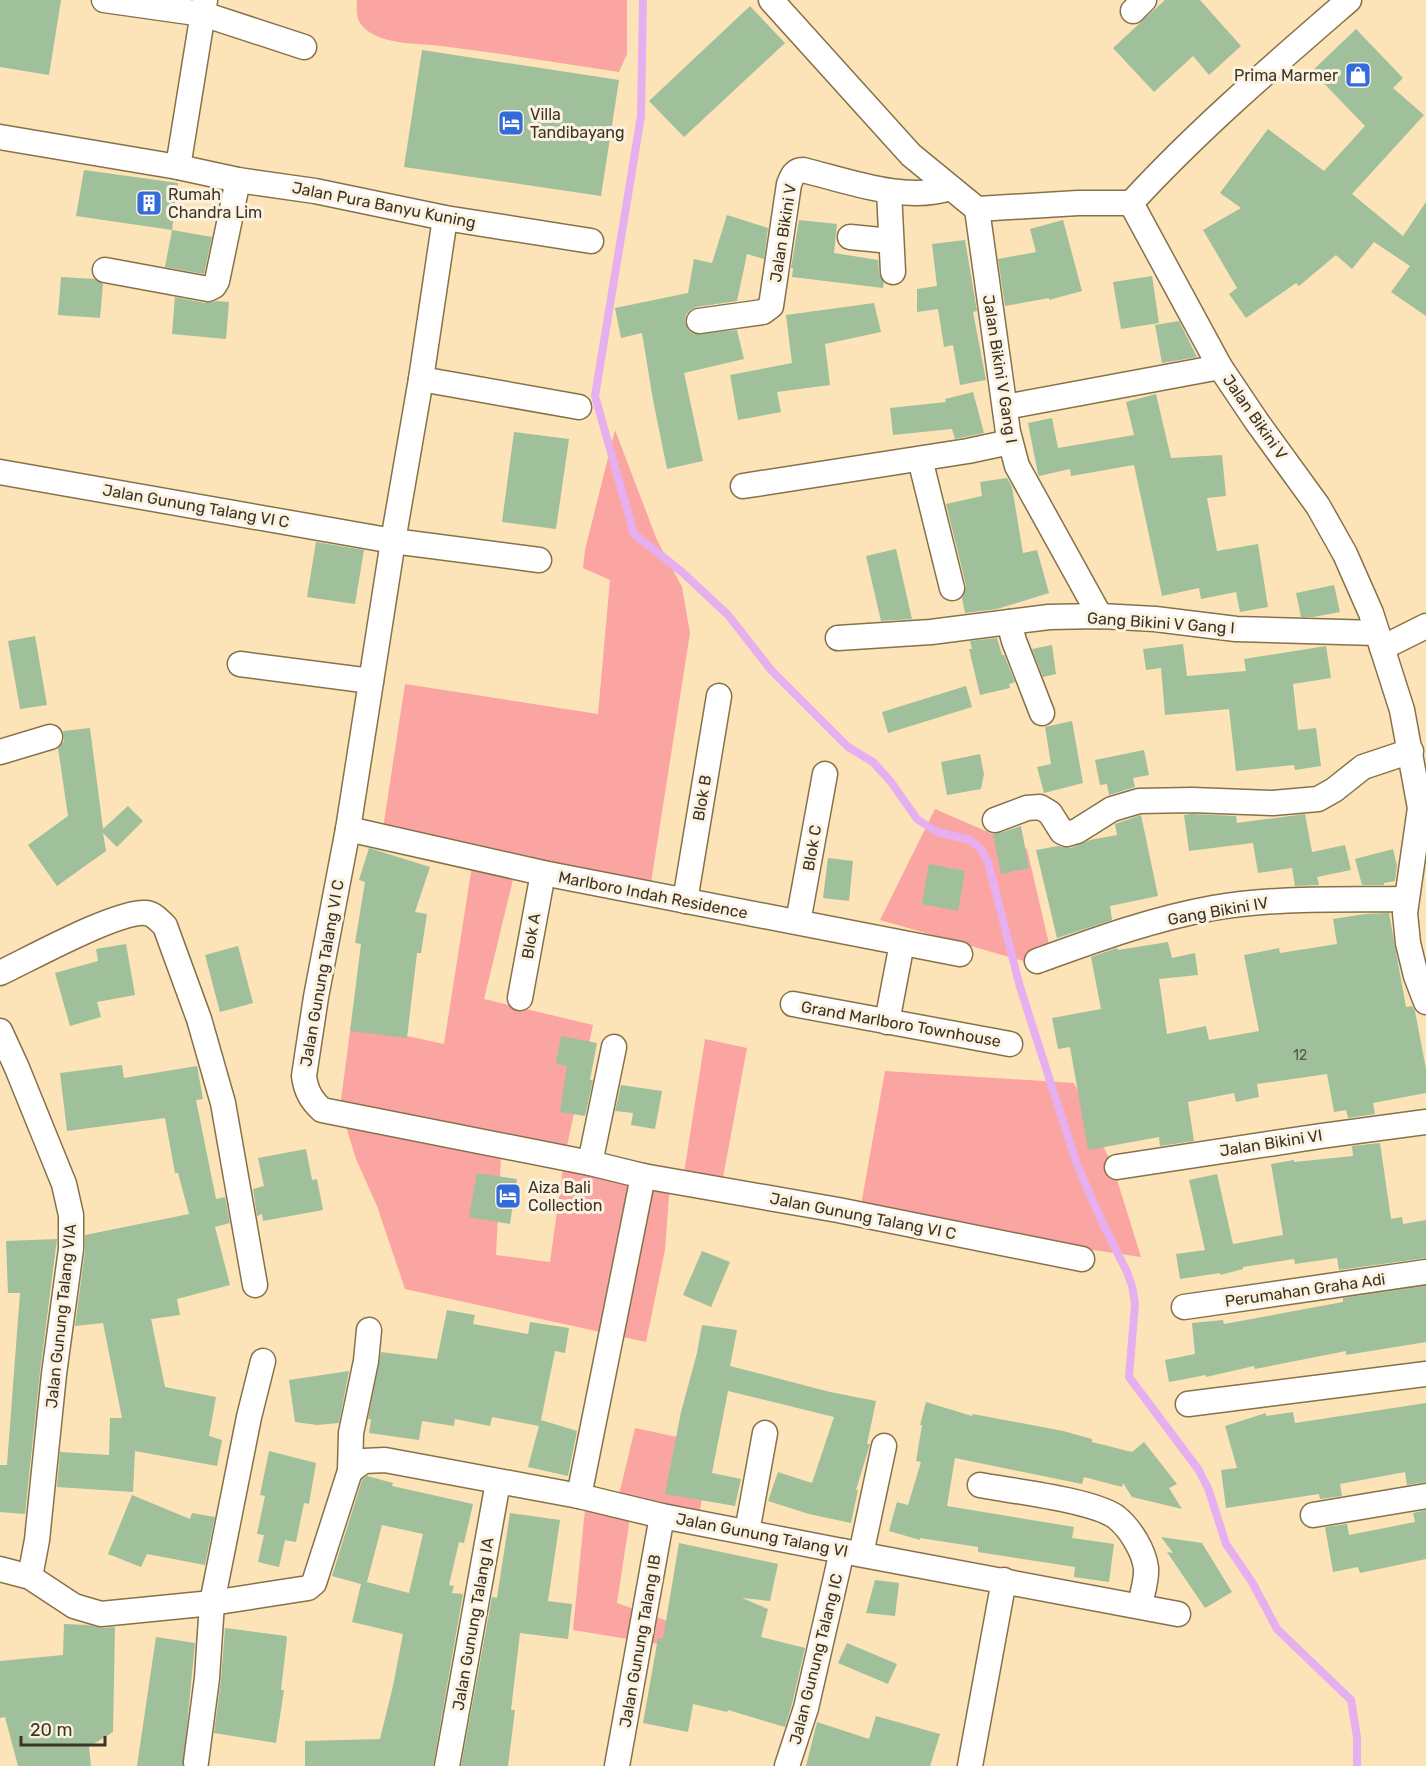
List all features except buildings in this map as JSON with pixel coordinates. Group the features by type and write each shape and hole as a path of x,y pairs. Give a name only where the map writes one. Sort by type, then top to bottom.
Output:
{"street":[{"path":"104,0 204,7 304,47"},
{"path":"771,0 911,155 977,208 1078,202 1131,203 1164,167 1349,0"},
{"path":"178,167 204,7"},
{"name":"Jalan Pura Banyu Kuning","path":"0,137 178,167 238,180 315,191 445,218 591,241"},
{"name":"Jalan Bikini V","path":"699,321 763,312 771,306 789,184 796,171 803,170 916,194 935,193 950,188"},
{"path":"105,270 208,290 214,286 238,180"},
{"path":"889,190 893,272"},
{"name":"Jalan Bikini V","path":"1131,203 1220,367 1318,506 1345,554 1371,614 1414,736 1423,809"},
{"name":"Jalan Bikini V Gang I","path":"977,208 1010,442 1017,466 1100,616"},
{"name":"Jalan Gunung Talang VI C","path":"445,218 348,829 316,997 304,1076 305,1089 312,1101 322,1110 590,1163 643,1176 838,1210 1082,1259"},
{"path":"850,237 891,241"},
{"path":"1005,407 1220,367"},
{"path":"421,379 579,407"},
{"path":"743,486 921,459 1010,442"},
{"path":"921,459 952,588"},
{"name":"Jalan Gunung Talang VI C","path":"0,472 393,541 539,560"},
{"name":"Gang Bikini V Gang I","path":"838,638 931,632 1049,617 1100,616 1155,619 1236,629 1379,641"},
{"path":"1009,622 1042,713"},
{"path":"1379,641 1426,626"},
{"path":"240,664 371,681"},
{"name":"Blok B","path":"685,901 719,696"},
{"path":"995,820 1027,808 1040,807 1050,813 1062,832 1067,834 1077,831 1112,809 1139,801 1273,803 1318,798 1334,790 1363,766 1414,736"},
{"path":"0,752 50,737"},
{"name":"Blok C","path":"798,922 825,774"},
{"path":"1423,809 1406,899 1408,943 1416,976 1426,1002"},
{"name":"Marlboro Indah Residence","path":"348,829 543,873 960,954"},
{"name":"Blok A","path":"520,998 543,873"},
{"name":"Gang Bikini IV","path":"1037,961 1132,927 1213,908 1279,901 1406,899"},
{"path":"0,974 107,922 126,916 146,913 154,915 165,926 200,1019 223,1103 255,1285"},
{"path":"887,1022 902,943"},
{"name":"Grand Marlboro Townhouse","path":"793,1004 1010,1044"},
{"name":"Jalan Gunung Talang VIA","path":"0,1031 64,1185 71,1215 71,1249 54,1374 38,1540 30,1577"},
{"path":"590,1163 614,1047"},
{"name":"Jalan Bikini VI","path":"1117,1167 1426,1122"},
{"path":"579,1496 643,1176"},
{"name":"Perumahan Graha Adi","path":"1184,1307 1426,1272"},
{"path":"0,1569 30,1577 74,1606 101,1614 212,1603 308,1588 314,1583 350,1471 351,1434 366,1361 369,1330"},
{"path":"196,1762 207,1678 212,1603 249,1418 263,1361"},
{"path":"1188,1404 1426,1374"},
{"path":"747,1532 765,1433"},
{"name":"Jalan Gunung Talang IC","path":"787,1766 884,1446"},
{"name":"Jalan Gunung Talang VI","path":"350,1471 364,1461 385,1460 579,1496 662,1516 852,1553 1140,1605 1178,1614"},
{"name":"Jalan Gunung Talang IA","path":"447,1766 498,1482"},
{"path":"980,1485 1092,1506 1116,1517 1126,1528 1143,1557 1146,1571 1140,1605"},
{"path":"1313,1515 1426,1496"},
{"name":"Jalan Gunung Talang IB","path":"617,1766 662,1516"},
{"path":"970,1766 1004,1580"}],"shaded area":[{"path":"357,0 627,0 627,54 619,72 441,46 397,42 380,38 361,24 357,16"},
{"path":"615,430 657,540 682,587 690,633 650,889 519,855 484,999 593,1025 567,1146 671,1168 665,1250 646,1342 405,1289 377,1206 356,1159 340,1107 351,1024 444,1044 475,847 382,835 405,684 598,714 610,580 583,568 585,550","holes":["502,1137 566,1147 550,1262 496,1255"]},
{"path":"935,809 1027,849 1055,970 880,920"},
{"path":"705,1039 747,1048 722,1183 684,1173"},
{"path":"885,1071 1074,1083 1113,1167 1141,1257 859,1216"},
{"path":"635,1428 710,1444 699,1518 633,1498 617,1603 681,1626 670,1646 573,1630 587,1489 619,1495"}],"waterway":[{"path":"643,0 641,116 595,396 634,534 682,572 728,615 771,670 848,747 873,762 891,782 917,819 937,832 970,840 981,849 988,862 1020,987 1076,1162 1132,1286 1135,1304 1129,1377 1198,1469 1208,1488 1226,1544 1252,1582 1277,1629 1351,1700 1357,1737 1357,1766"}],"place":[{"name":"Prima Marmer","path":"1358,75"},
{"name":"Villa Tandibayang","path":"511,123"},
{"name":"Rumah Chandra Lim","path":"149,203"},
{"name":"Aiza Bali Collection","path":"508,1196"}]}
